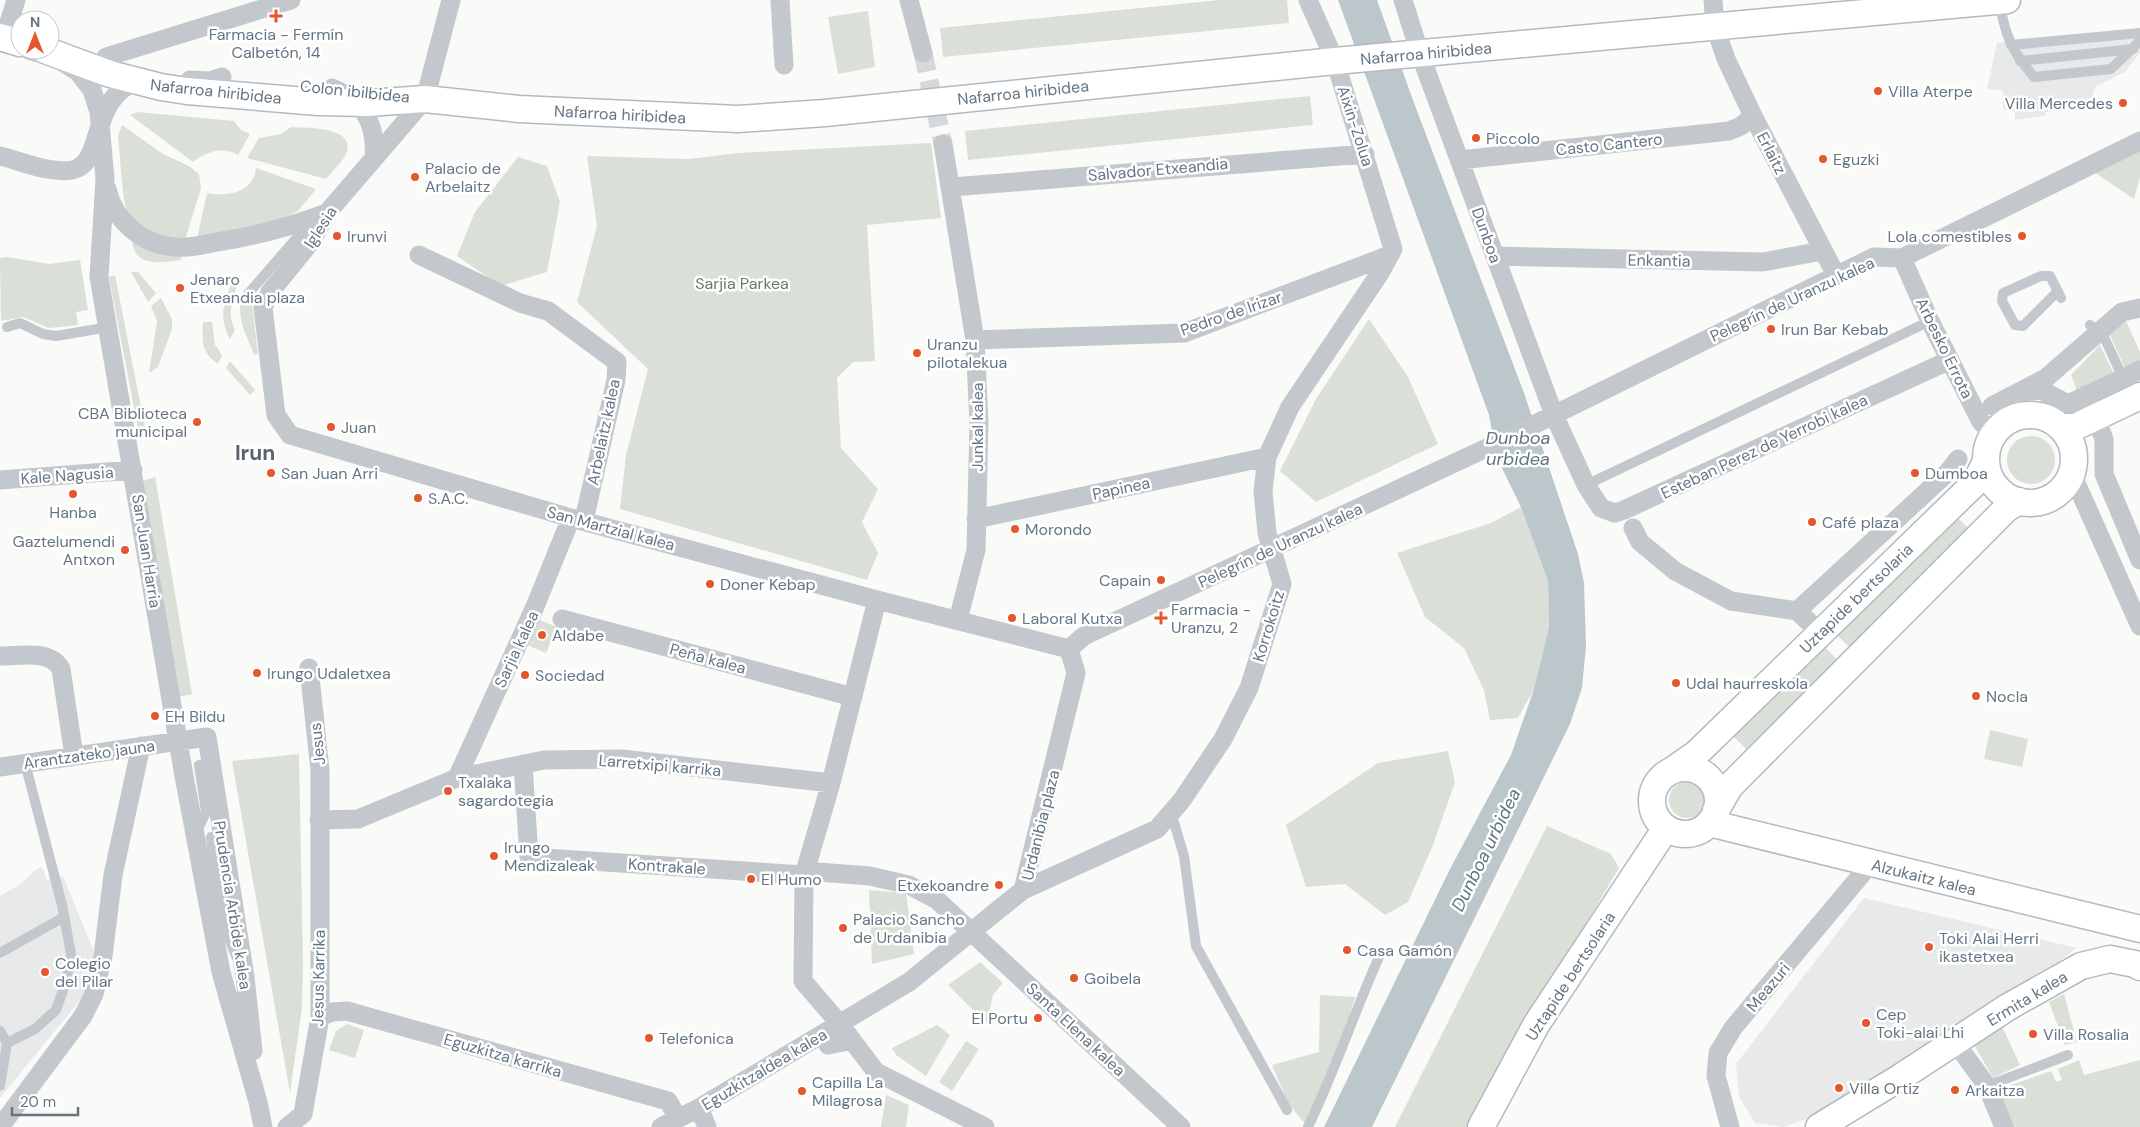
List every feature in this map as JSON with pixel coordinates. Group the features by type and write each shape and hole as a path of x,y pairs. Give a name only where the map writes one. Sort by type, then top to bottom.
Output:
{"street":[{"path":"106,57 291,0"},
{"name":"Iglesia","path":"276,416 263,308 270,292 310,244 327,214 425,99 450,0"},
{"path":"780,0 784,65"},
{"path":"914,0 923,53"},
{"name":"Aixin-Zolua","path":"1308,0 1335,61 1365,154 1393,249 1390,255"},
{"name":"Dunboa","path":"1403,0 1420,54 1495,256 1547,419"},
{"name":"Erlaitz","path":"1713,0 1715,27 1726,59 1753,116 1836,275"},
{"name":"Nafarroa hiribidea","path":"60,55 135,81 187,91 318,102 357,103 425,99 519,109 738,119 825,113 1335,61 2003,0"},
{"name":"Colon ibilbidea","path":"60,48 106,57 159,71 425,99"},
{"path":"60,60 69,64 86,80 97,101 105,179 114,208 133,231 160,245 190,247 263,235 327,214"},
{"path":"0,156 54,169 71,170 81,166 90,158 103,113 115,95 135,81 161,76 210,81 222,78"},
{"path":"332,88 343,92 357,103 367,116 373,129 375,143 374,158"},
{"name":"Casto Cantero","path":"1460,160 1730,131 1753,116"},
{"name":"Pelegrín de Uranzu kalea","path":"1069,648 1084,636 1493,445 1874,257 1902,258 2140,141"},
{"name":"Junkal kalea","path":"943,144 952,187 975,340 979,422 976,550 958,620"},
{"name":"Salvador Etxeandia","path":"952,187 1365,154"},
{"name":"San Juan Harria","path":"105,179 100,277 160,633"},
{"name":"Enkantia","path":"1495,256 1763,262 1822,250"},
{"name":"Arbelaitz kalea","path":"419,255 520,303 548,311 617,362 616,380 578,519"},
{"name":"Pedro de Irizar","path":"975,340 1184,333 1390,255"},
{"name":"Korrokoitz","path":"1024,890 1157,829 1182,800 1223,739 1249,688 1282,584 1273,548 1267,533 1263,491 1267,457 1290,407 1390,255"},
{"name":"Arbesko Errota","path":"1902,258 1930,321 1981,422 1995,433"},
{"path":"1992,406 2046,378 2131,310"},
{"name":"Esteban Perez de Yerrobi kalea","path":"1547,419 1601,508 1615,512 1624,510 1950,360"},
{"path":"2061,427 2075,426 2091,406 2132,387 2140,370"},
{"path":"2019,392 2041,390 2068,404 2091,406"},
{"path":"2091,406 2104,439 2104,474 2140,560"},
{"path":"2027,415 2051,420 2061,427 2073,449 2074,462 2072,474 2065,486 2050,497 2032,503 2006,496 1996,486 1989,474 1986,461 1990,441 1995,433 2015,418 2027,415"},
{"name":"San Martzial kalea","path":"276,416 290,435 578,519 958,620"},
{"name":"Papinea","path":"976,519 1267,457"},
{"path":"1797,611 1947,473 1958,459"},
{"name":"Uztapide bertsolaria","path":"1673,770 1696,754 1976,482 1986,461"},
{"name":"Kale Nagusia","path":"0,480 133,470"},
{"path":"2072,474 2140,626"},
{"path":"1713,817 1716,789 1711,780 1694,769 1673,770 1664,775 1653,792 1654,812 1666,828 1677,833 1688,834 1700,830 1713,817 1730,786 2000,516 2019,501"},
{"name":"Sarjia kalea","path":"456,778 534,608 578,519"},
{"path":"1633,528 1640,542 1675,571 1731,602 1797,611 1811,624"},
{"path":"877,600 831,783 805,873 870,876 909,885 937,900 971,931"},
{"name":"Peña kalea","path":"562,618 853,697"},
{"path":"958,620 1069,648"},
{"name":"Prudencia Arbide kalea","path":"160,633 178,741 203,836 221,972 258,1102 263,1127"},
{"name":"Urdanibia plaza","path":"971,931 1024,890 1076,673 1069,648"},
{"path":"0,656 50,657 57,662 61,669 74,756"},
{"name":"Jesus","path":"308,668 320,770 319,820"},
{"name":"Prudencia Arbide kalea","path":"178,741 207,737 245,977 258,1102"},
{"name":"Arantzateko jauna","path":"0,766 178,741"},
{"path":"0,1127 83,1016 94,994 103,956 113,875 141,746"},
{"name":"Larretxipi karrika","path":"319,820 358,819 456,778 544,760 622,759 831,783"},
{"name":"Kontrakale","path":"522,764 529,857 805,873"},
{"name":"Alzukaitz kalea","path":"1713,817 1866,862 2140,929"},
{"name":"Jesus Karrika","path":"287,1127 303,1114 320,1017 319,820"},
{"name":"Uztapide bertsolaria","path":"1481,1127 1536,1025 1666,828"},
{"name":"Meazuri","path":"1730,1127 1716,1076 1718,1053 1733,1028 1862,874 1866,862"},
{"name":"Eguzkitzaldea kalea","path":"805,873 803,981 839,1023"},
{"name":"Eguzkitzaldea kalea","path":"661,1127 699,1108 908,982 971,931"},
{"name":"Santa Elena kalea","path":"971,931 1181,1127"},
{"name":"Ermita kalea","path":"1819,1127 2008,1007 2081,966 2110,959 2136,964 2140,967"},
{"name":"Eguzkitza karrika","path":"320,1017 332,1012 347,1011 630,1090 668,1101 678,1118"},
{"path":"839,1023 876,1072 985,1127"},
{"path":"828,1045 852,1040"},
{"path":"1955,1042 1987,1086 2004,1127"},
{"path":"699,1108 707,1127"}],"lane":[{"path":"2003,0 2005,33 2020,61 2034,77 2111,69 2140,41"},
{"path":"2010,45 2140,33"},
{"path":"2020,61 2133,49"},
{"path":"248,294 300,234 327,214"},
{"path":"2041,276 2050,276 2060,294 2023,326 2015,325 2002,301 2003,293 2041,276"},
{"path":"1586,486 1930,321"},
{"path":"7,327 20,323 43,334 56,336 109,327"},
{"path":"2090,325 2105,339 2132,387"},
{"path":"7,1043 34,1029 56,1010 66,982 71,954 64,917 24,763"},
{"path":"199,765 206,812 203,836 230,944 245,977"},
{"path":"1171,812 1184,856 1196,946 1287,1110"},
{"path":"0,952 64,917"},
{"path":"1308,1127 1333,1075 1358,1005 1379,957"},
{"path":"0,1031 7,1043 0,1086"},
{"path":"1987,1086 2068,1055"}],"shaded area":[{"path":"2140,29 2140,53 2125,72 2095,87 2090,108 2045,112 2045,116 2015,120 2015,112 2003,109 2003,91 1987,89 1997,43"},
{"name":"Colegio del Pilar","path":"42,867 47,880 63,876 94,952 86,993 0,1098 0,896 21,884 35,870"},
{"name":"Cep Toki-alai Lhi","path":"1864,898 2077,948 2029,983 1821,1114 1783,1127 1755,1123 1739,1097 1736,1064"}],"green space":[{"path":"1220,0 1287,0 1289,23 943,57 940,28"},
{"path":"868,11 875,67 838,74 828,17"},
{"path":"1310,96 1313,125 968,160 965,131"},
{"path":"138,112 234,121 241,130 250,134 238,155 232,152 215,151 203,155 193,162 130,115"},
{"path":"122,125 163,154 189,166 199,174 201,188 185,240 169,238 154,233 139,225 128,213 123,188 118,136"},
{"path":"291,127 317,128 343,137 347,143 347,151 341,162 326,179 247,158 259,138 281,134"},
{"name":"Sarjia Parkea","path":"931,143 941,218 867,225 875,361 853,362 837,378 841,448 878,489 862,522 878,553 867,580 620,509 626,455 648,369 577,302 597,226 587,156 689,159 738,153"},
{"path":"2140,149 2140,177 2134,199 2094,172"},
{"path":"518,157 547,166 560,202 547,272 501,286 457,256 475,212"},
{"path":"256,168 316,189 298,211 277,221 197,238 207,193 230,193 245,188 254,176"},
{"path":"132,238 182,254 181,260 157,262 142,259 137,255"},
{"path":"7,257 49,264 80,260 88,310 76,312 78,325 49,328 23,317 1,321 0,258"},
{"path":"131,272 138,272 156,293 148,302"},
{"path":"115,275 146,433 139,434 109,277"},
{"path":"231,283 238,283 232,301 231,312 235,330 230,339 224,324 223,311"},
{"path":"161,298 172,319 172,329 158,367 149,373 157,321 151,306"},
{"path":"241,301 252,303 258,355 254,354 243,328 240,315"},
{"path":"1369,319 1408,377 1438,444 1316,502 1280,471 1316,399"},
{"path":"2126,321 2140,352 2140,361 2125,368 2110,335"},
{"path":"203,322 212,322 215,345 222,355 218,364 208,355 204,346"},
{"path":"2100,345 2114,374 2077,391 2071,375"},
{"path":"230,361 255,390 250,395 226,368"},
{"path":"2031,436 2040,438 2048,443 2053,451 2055,460 2053,469 2048,477 2040,482 2031,484 2022,482 2014,477 2009,469 2007,460 2009,451 2014,443 2022,438"},
{"path":"155,477 192,694 179,697 143,481"},
{"path":"1521,507 1548,581 1549,627 1534,689 1518,718 1490,720 1484,690 1464,648 1425,617 1397,553 1491,523"},
{"path":"1957,517 1971,531 1851,649 1837,635"},
{"name":"Aldabe","path":"537,619 557,627 546,653 527,645"},
{"path":"1825,647 1839,662 1746,749 1733,736"},
{"path":"1990,730 2028,739 2022,767 1984,759"},
{"path":"1448,751 1455,782 1433,845 1408,902 1385,915 1345,884 1306,887 1286,825 1378,763"},
{"path":"299,754 302,1007 290,1093 232,761"},
{"path":"1687,782 1694,783 1700,787 1704,793 1704,807 1700,813 1694,817 1687,818 1680,817 1674,813 1670,807 1669,800 1670,793 1674,787 1680,783"},
{"path":"1547,826 1611,854 1619,868 1556,974 1472,1127 1395,1127"},
{"path":"869,890 906,893 914,954 872,964"},
{"path":"980,962 1003,983 993,995 987,1024 948,985"},
{"path":"2064,994 2077,1042 2065,1045 2049,1002"},
{"path":"1320,995 1355,997 1333,1069 1306,1125 1288,1103 1272,1065 1319,1052"},
{"path":"347,1024 364,1030 355,1058 329,1050 336,1031"},
{"path":"2001,1024 2020,1065 1993,1078 1972,1041"},
{"path":"937,1025 950,1035 926,1076 896,1055 892,1048"},
{"path":"966,1041 979,1049 952,1091 939,1082"},
{"path":"2079,1060 2084,1075 2140,1060 2140,1127 2008,1127 1997,1090 2051,1071 2056,1082 2062,1080 2058,1069"},
{"path":"886,1095 909,1105 906,1127 881,1127"}],"water":[{"name":"Dunboa urbidea","path":"1338,0 1377,0 1524,393 1578,554 1584,583 1586,646 1582,688 1570,724 1372,1127 1324,1127 1450,869 1511,755 1534,689 1549,627 1548,581 1521,507 1496,456 1489,415"}],"tunnel":[{"path":"923,53 943,144"}],"place":[{"name":"Farmacia - Fermín Calbetón, 14","path":"276,16"},
{"name":"Villa Aterpe","path":"1878,91"},
{"name":"Villa Mercedes","path":"2123,103"},
{"name":"Piccolo","path":"1476,138"},
{"name":"Eguzki","path":"1823,159"},
{"name":"Palacio de Arbelaitz","path":"415,177"},
{"name":"Irunvi","path":"337,236"},
{"name":"Lola comestibles","path":"2022,236"},
{"name":"Jenaro Etxeandia plaza","path":"180,288"},
{"name":"Irun Bar Kebab","path":"1771,329"},
{"name":"Uranzu pilotalekua","path":"917,353"},
{"name":"CBA Biblioteca municipal","path":"197,422"},
{"name":"Juan","path":"331,427"},
{"name":"San Juan Arri","path":"271,473"},
{"name":"Dumboa","path":"1915,473"},
{"name":"Hanba","path":"73,494"},
{"name":"S.A.C.","path":"418,498"},
{"name":"Café plaza","path":"1812,522"},
{"name":"Morondo","path":"1015,529"},
{"name":"Gaztelumendi Antxon","path":"125,550"},
{"name":"Capain","path":"1161,580"},
{"name":"Doner Kebap","path":"710,584"},
{"name":"Laboral Kutxa","path":"1012,618"},
{"name":"Farmacia - Uranzu, 2","path":"1161,618"},
{"name":"Aldabe","path":"542,635"},
{"name":"Irungo Udaletxea","path":"257,673"},
{"name":"Sociedad","path":"525,675"},
{"name":"Udal haurreskola","path":"1676,683"},
{"name":"Nocla","path":"1976,696"},
{"name":"EH Bildu","path":"155,716"},
{"name":"Txalaka sagardotegia","path":"448,791"},
{"name":"Irungo Mendizaleak","path":"494,856"},
{"name":"El Humo","path":"751,879"},
{"name":"Etxekoandre","path":"999,885"},
{"name":"Palacio Sancho de Urdanibia","path":"843,928"},
{"name":"Toki Alai Herri ikastetxea","path":"1929,947"},
{"name":"Casa Gamón","path":"1347,950"},
{"name":"Colegio del Pilar","path":"45,972"},
{"name":"Goibela","path":"1074,978"},
{"name":"El Portu","path":"1038,1018"},
{"name":"Cep Toki-alai Lhi","path":"1866,1023"},
{"name":"Villa Rosalia","path":"2033,1034"},
{"name":"Telefonica","path":"649,1038"},
{"name":"Villa Ortiz","path":"1839,1088"},
{"name":"Arkaitza","path":"1955,1090"},
{"name":"Capilla La Milagrosa","path":"802,1091"}],"district":[{"name":"Irun","path":"255,453"}]}
